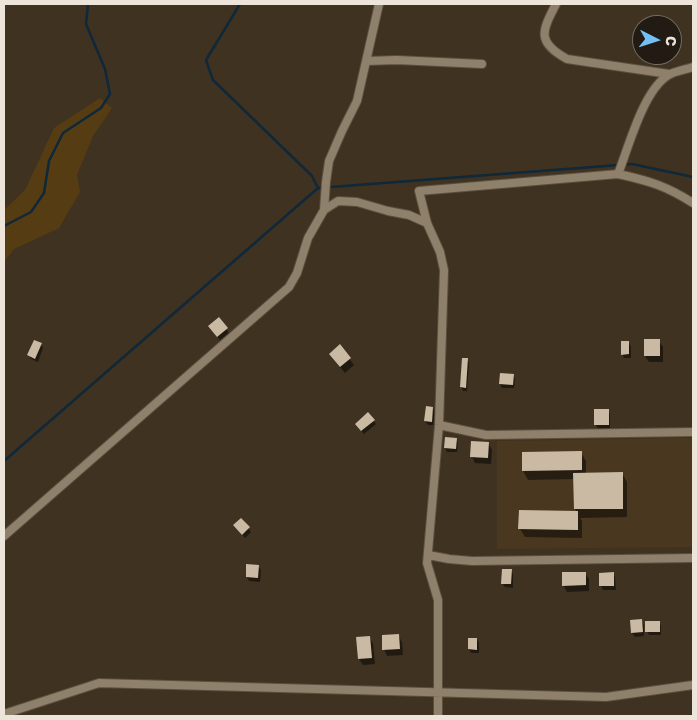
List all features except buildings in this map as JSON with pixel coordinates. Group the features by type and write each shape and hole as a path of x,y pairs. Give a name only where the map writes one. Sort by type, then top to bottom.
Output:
{"street":[{"path":"4,536 289,287 297,273 308,238 324,210 329,162 357,101 379,4"},
{"path":"556,4 545,26 545,42 553,52 566,59 669,74 693,68"},
{"path":"367,61 397,60 482,64"},
{"path":"618,174 641,114 656,84 669,74"},
{"path":"438,716 438,600 427,564 439,425 444,270 440,252 427,223 419,191 618,174 650,181 672,190 693,203"},
{"path":"324,210 338,201 357,202 409,215 427,223"},
{"path":"439,425 486,435 693,432"},
{"path":"428,555 472,561 693,558"},
{"path":"4,714 99,683 606,697 693,684"}],"shaded area":[{"path":"100,98 112,108 93,136 77,175 80,192 59,228 14,249 4,262 4,210 25,190 54,128"},
{"path":"693,438 693,547 497,549 497,441"}],"waterway":[{"path":"4,226 31,212 44,193 49,161 63,133 101,108 110,94 105,69 86,24 88,4"},
{"path":"240,4 206,60 213,80 312,176 318,188"},
{"path":"4,461 318,188 632,164 693,177"}]}
